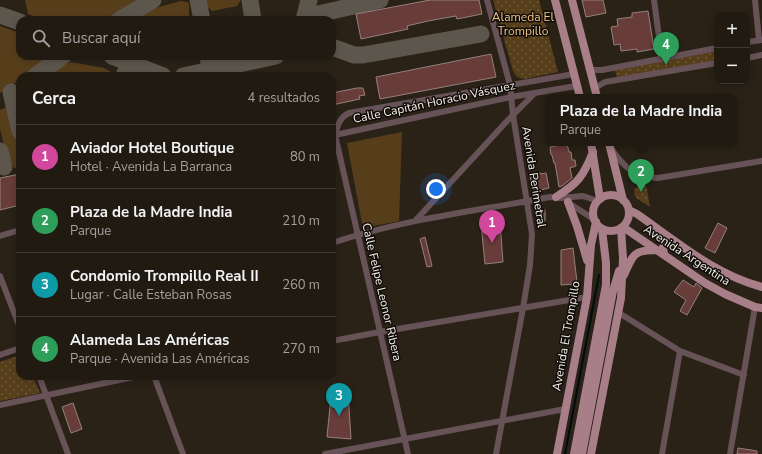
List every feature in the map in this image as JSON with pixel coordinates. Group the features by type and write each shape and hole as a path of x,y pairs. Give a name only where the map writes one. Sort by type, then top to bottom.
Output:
{"main road":[{"path":"555,0 579,94"},
{"path":"572,0 596,94"},
{"path":"592,146 599,200"},
{"path":"610,146 623,200 629,210 628,220 622,228 612,231 602,228 595,221 594,210 599,200 603,197 611,195 623,200"},
{"path":"589,270 579,233 562,199 568,189 581,178 587,169 593,152"},
{"name":"Avenida Argentina","path":"629,210 730,276 762,287"},
{"name":"Avenida El Trompillo","path":"557,454 587,297 591,245 595,221"},
{"path":"574,454 606,285 606,263 602,228"},
{"path":"622,228 623,258 618,313 592,451 583,450 613,291 623,258"},
{"name":"Avenida Argentina","path":"622,228 664,254 705,283 758,308"},
{"path":"664,254 662,251 663,245 671,242 692,255 699,257"},
{"path":"622,279 633,256 645,250 656,250"}],"street":[{"name":"Avenida Perimetral","path":"487,0 510,85 513,115 532,234 530,265 523,308 496,454"},
{"path":"654,0 662,59"},
{"path":"750,42 761,40 755,0"},
{"path":"590,70 616,68 714,49"},
{"path":"750,57 762,55"},
{"path":"595,88 605,82 714,64"},
{"path":"616,68 613,69 611,74 614,79 617,80"},
{"name":"Calle Capitán Horacio Vásquez","path":"336,132 340,120 349,113 574,74"},
{"name":"Calle Capitán Horacio Vásquez","path":"336,135 511,97 576,86"},
{"path":"415,221 535,93"},
{"name":"Calle Felipe Leonor Ribera","path":"336,140 408,454"},
{"path":"610,146 628,170 647,177 658,178 762,161"},
{"path":"336,242 357,234 415,221 527,202 583,196 599,200"},
{"path":"562,199 595,221"},
{"path":"0,236 16,231"},
{"path":"0,276 16,318"},
{"path":"336,341 380,332 587,297"},
{"path":"730,454 758,308"},
{"path":"618,313 680,351 744,375"},
{"path":"0,355 16,349"},
{"path":"662,454 680,351"},
{"path":"41,380 68,454"},
{"path":"0,405 120,380"},
{"path":"155,380 182,454"},
{"path":"324,454 566,409"}],"green space":[{"path":"25,0 136,0 110,16 33,16 28,14"},
{"path":"206,0 241,0 237,6 212,11 207,6"},
{"name":"Alameda El Trompillo","path":"493,0 539,0 558,72 524,79 517,77 513,71"},
{"path":"181,1 187,2 189,4 189,16 142,16 155,8"},
{"path":"0,26 16,32 16,60 49,60 31,72 16,72 16,83 0,93"},
{"path":"714,52 714,62 617,78 615,70"},
{"path":"71,62 104,68 111,72 54,72 54,70"},
{"path":"9,108 11,111 16,135 16,168 14,168 5,149 0,129 0,110"},
{"path":"402,132 399,221 368,227 362,223 347,143"},
{"path":"646,185 650,207 635,197 634,188"},
{"path":"16,356 16,380 35,380 40,393 0,401 0,362"}],"building":[{"path":"430,0 479,0 482,14 457,19 456,16 428,21 407,26 408,29 361,39 356,14"},
{"path":"582,0 603,0 606,13 586,17"},
{"path":"648,11 654,49 637,52 637,49 621,51 620,44 614,45 611,27 618,26 617,19 632,17 632,13"},
{"path":"491,54 496,77 380,99 376,77"},
{"path":"363,88 365,95 359,96 360,99 336,104 336,92"},
{"path":"568,146 569,152 571,152 572,160 575,160 576,166 570,168 572,178 559,187 555,163 551,155 550,147"},
{"path":"546,173 549,188 536,191 532,188 530,175"},
{"path":"16,175 16,206 0,210 0,178"},
{"path":"537,210 545,210 545,221 538,221"},
{"path":"500,222 503,262 485,264 481,224"},
{"path":"718,223 727,228 715,253 705,248"},
{"path":"425,237 432,266 427,267 420,239"},
{"path":"573,248 577,282 574,284 561,285 561,250"},
{"path":"683,280 694,287 696,283 702,288 687,315 680,311 686,300 674,292"},
{"path":"348,392 351,439 327,437 331,396"},
{"path":"73,403 82,429 71,433 62,407"},
{"path":"738,448 757,451 757,454 737,454"}],"waterway":[{"path":"565,454 599,275"}],"taxiway":[{"path":"126,16 153,0"},
{"path":"198,0 201,16"},
{"path":"250,0 252,16"},
{"path":"305,16 309,0"},
{"path":"309,16 380,0"},
{"path":"0,15 16,21"},
{"path":"336,48 354,55 363,55 481,34"},
{"path":"41,72 57,60"},
{"path":"122,60 153,72"},
{"path":"209,60 210,70"},
{"path":"202,72 257,60"},
{"path":"126,72 129,63"},
{"path":"11,92 16,114"},
{"path":"0,151 4,167"}],"place":[{"name":"Alameda Las Américas","path":"666,65"},
{"name":"Plaza de la Madre India","path":"641,192"},
{"name":"Aviador Hotel Boutique","path":"492,243"},
{"name":"Condomio Trompillo Real II","path":"339,416"}]}
